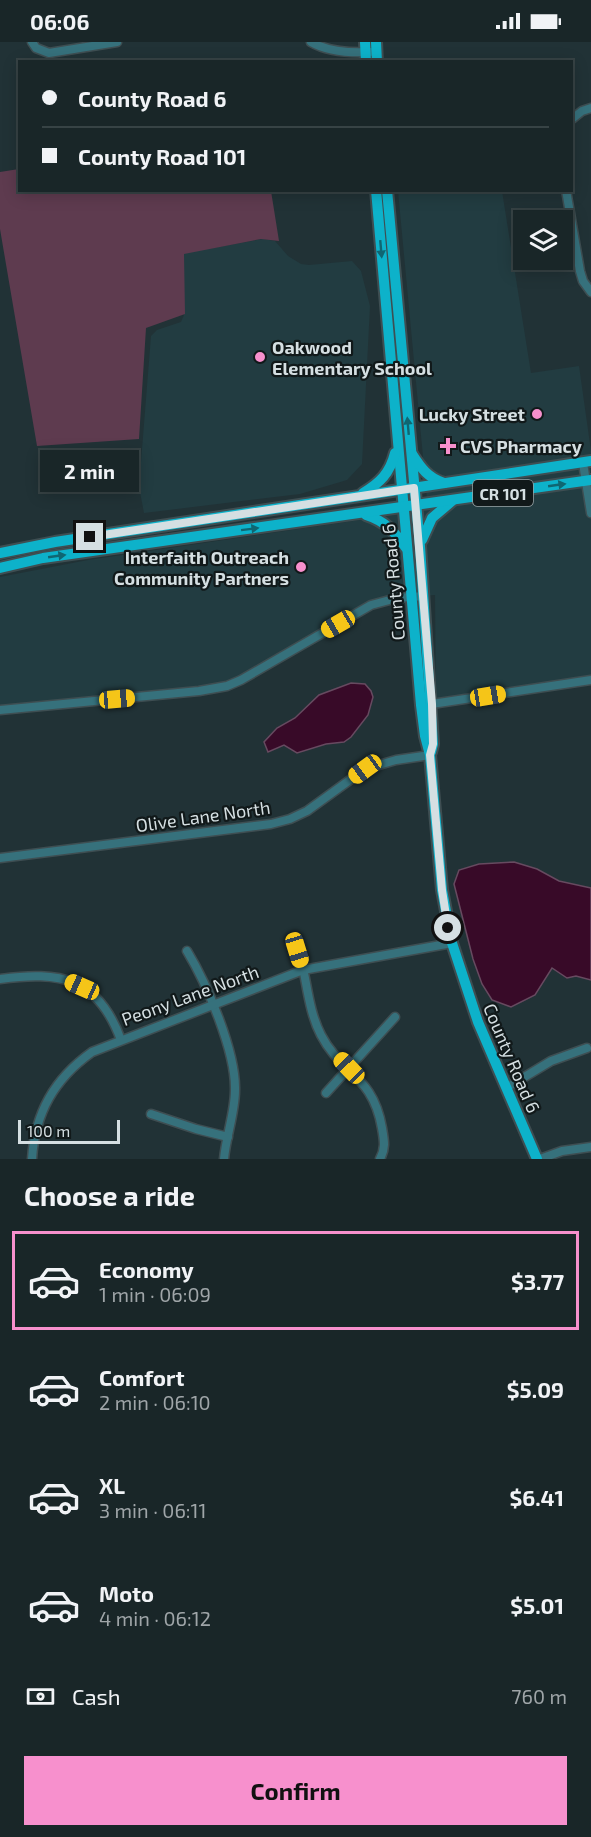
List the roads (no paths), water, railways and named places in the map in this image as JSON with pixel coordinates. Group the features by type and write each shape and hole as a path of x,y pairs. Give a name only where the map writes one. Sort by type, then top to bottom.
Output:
{"main road":[{"name":"County Road 6","path":"376,192 402,507 411,597 426,705"},
{"name":"County Road 6","path":"387,192 424,596 425,736 430,755 442,890 452,943 467,993 506,1088 539,1159"},
{"path":"358,496 384,478 397,447"},
{"path":"411,451 426,473 434,480 445,483"},
{"name":"CR 101","path":"0,553 55,542 587,462"},
{"name":"CR 101","path":"0,568 43,558 588,480"},
{"path":"420,546 424,530 432,518 454,500"},
{"path":"363,514 377,518 389,526 407,550"}],"street":[{"path":"32,42 36,48 48,53 117,42"},
{"path":"311,42 327,49 371,52"},
{"path":"573,118 582,111 591,108"},
{"path":"566,192 580,271 583,281 591,292"},
{"path":"587,462 591,513"},
{"path":"0,710 199,691 227,686 247,677 371,605 398,598 424,596"},
{"path":"426,705 591,680"},
{"name":"Olive Lane North","path":"0,858 271,825 307,811 365,769 396,760 430,755"},
{"path":"293,938 315,1022 321,1035 329,1048 365,1084 379,1111 384,1142 384,1150 380,1159"},
{"name":"Peony Lane North","path":"0,979 39,975 54,976 82,987 104,1006 121,1040 303,970 452,943"},
{"path":"187,951 195,964 230,1049 236,1093 224,1159"},
{"path":"326,1093 395,1017"},
{"path":"32,1159 37,1122 52,1090 77,1063 92,1052 121,1040"},
{"path":"506,1088 551,1061 587,1048"},
{"path":"151,1114 188,1127 228,1137"},
{"path":"539,1159 562,1151 591,1147"}],"place":[{"name":"Oakwood Elementary School","path":"260,357"},
{"name":"Lucky Street","path":"537,414"},
{"name":"CVS Pharmacy","path":"448,446"},
{"name":"Interfaith Outreach Community Partners","path":"301,567"}]}
